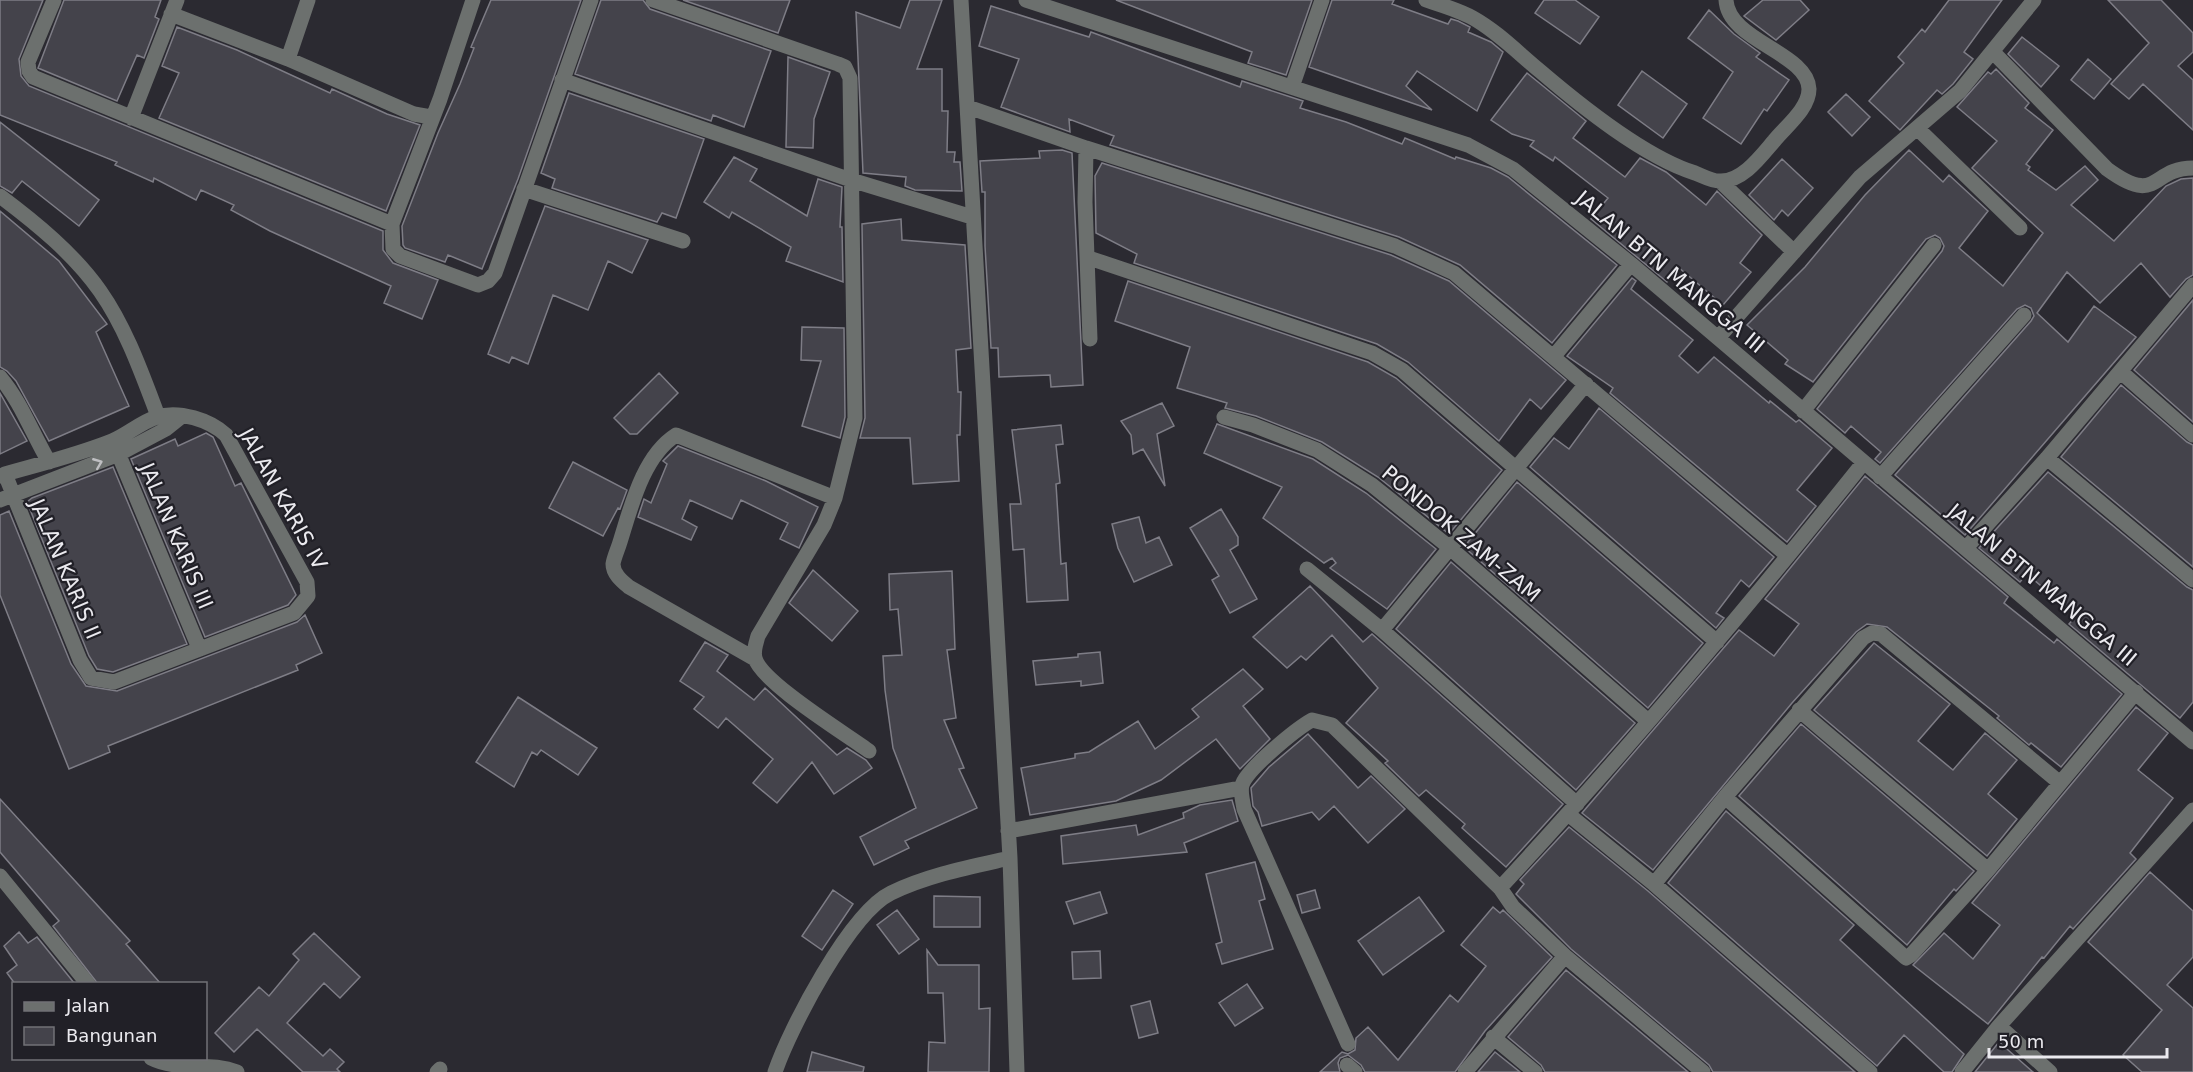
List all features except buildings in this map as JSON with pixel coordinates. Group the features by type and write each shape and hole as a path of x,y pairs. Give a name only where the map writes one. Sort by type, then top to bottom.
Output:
{"street":[{"path":"54,0 28,62 29,70 40,81 267,171 392,224"},
{"path":"288,59 308,0"},
{"path":"473,0 440,99 431,117 392,224 393,249 400,256 478,285 488,281 495,273 591,0"},
{"path":"653,0 845,68 850,78 855,418 835,498 810,551 758,636 755,659"},
{"path":"961,0 1010,858 1017,1072"},
{"name":"JALAN BTN MANGGA III","path":"1026,0 1468,145 1513,169 1631,264 2193,742"},
{"path":"1292,87 1322,0"},
{"path":"1426,0 1472,17 1508,42 1541,72 1597,115 1660,158 1721,182 1794,252"},
{"path":"1721,182 1739,175 1754,164 1802,108 1809,93 1808,82 1801,72 1747,33 1730,15 1725,0"},
{"path":"1718,338 1860,177 1960,91 2034,0"},
{"path":"132,118 174,7 414,114 431,117"},
{"path":"1993,52 2107,169 2123,181 2136,187 2147,185 2174,173 2193,168"},
{"path":"562,80 850,180 972,217"},
{"path":"968,107 1086,148 1395,246 1428,259 1454,273 1788,556"},
{"path":"1918,129 2020,228"},
{"path":"1086,148 1085,202 1089,258 1090,339"},
{"path":"524,189 683,241"},
{"path":"0,196 28,217 76,263 100,292 137,362 158,416 116,447 2,475"},
{"path":"1803,411 1934,245"},
{"path":"1089,258 1372,352 1402,370 1717,642"},
{"path":"1554,356 1631,264"},
{"path":"1966,548 2048,458 2193,285"},
{"path":"1880,477 2024,315"},
{"path":"2121,372 2193,435"},
{"path":"0,376 15,394 49,462"},
{"path":"1382,630 1586,384"},
{"name":"JALAN KARIS IV","path":"91,678 114,682 294,613 308,596 307,582 226,435 208,421 158,416"},
{"path":"6,499 116,447 166,429 181,417"},
{"name":"PONDOK ZAM-ZAM","path":"1224,417 1253,425 1317,450 1372,486 1449,547 1648,721"},
{"path":"835,498 676,435 667,441 648,467 631,506 613,566 617,576 629,587 755,659 772,681 869,751"},
{"name":"JALAN KARIS III","path":"116,447 199,648"},
{"path":"2048,458 2193,580"},
{"path":"1500,888 1573,809 1717,642 1864,462"},
{"name":"JALAN KARIS II","path":"2,475 6,499 80,660 91,678"},
{"path":"1307,569 1382,630 1654,884 1870,1072"},
{"path":"1654,884 1799,710 1863,638 1876,632 2060,783"},
{"path":"1725,797 1906,958 1911,956 1988,870 2136,692"},
{"path":"1799,710 1988,870"},
{"path":"1348,1044 1244,809 1241,788 1245,778 1255,768 1303,725 1312,720 1320,720 1332,725 1500,888 1513,907 1565,956 1702,1072"},
{"path":"1008,831 1241,788"},
{"path":"1962,1072 1999,1026 2193,810"},
{"path":"775,1072 785,1041 848,934 869,910 889,893 946,872 1010,858"},
{"path":"0,876 86,982"},
{"path":"1465,1072 1565,956"},
{"path":"1999,1026 2050,1072"},
{"path":"1493,1037 1535,1072"},
{"path":"153,1060 166,1066 222,1066 237,1072"}]}
